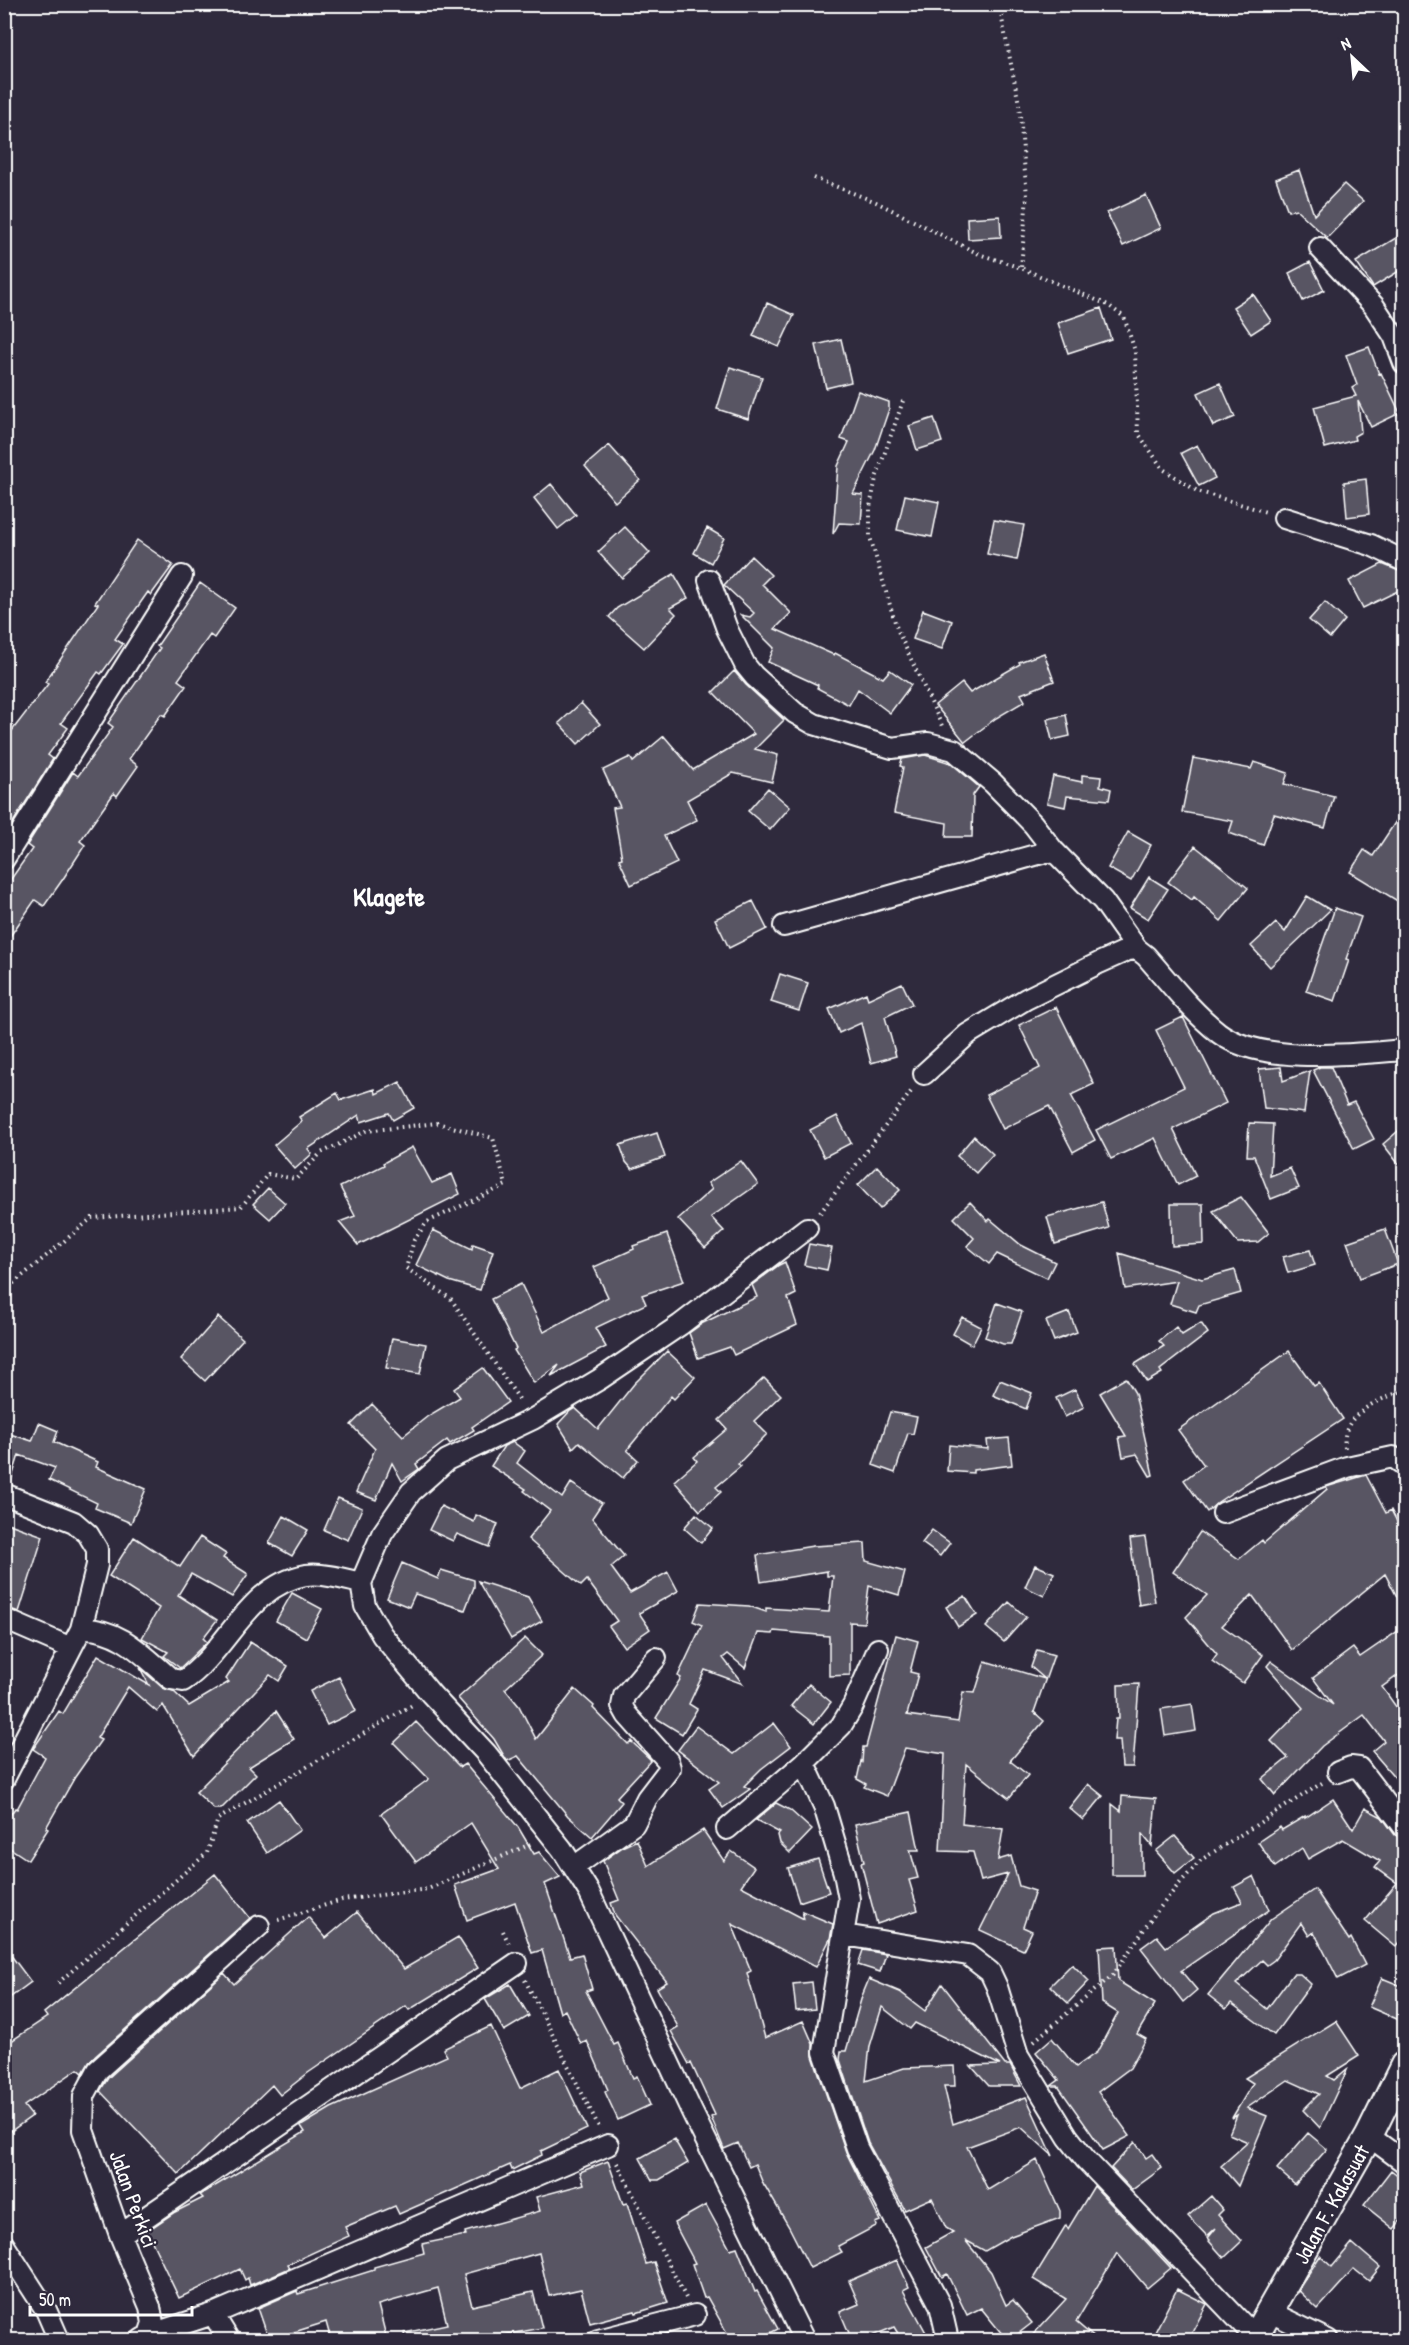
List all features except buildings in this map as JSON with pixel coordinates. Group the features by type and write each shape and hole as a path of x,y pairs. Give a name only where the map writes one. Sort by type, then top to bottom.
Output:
{"street":[{"path":"1320,248 1374,306 1394,336 1404,363"},
{"path":"1284,518 1371,545 1404,561"},
{"path":"4,859 182,576"},
{"path":"709,580 727,629 745,665 795,713 814,724 892,748 928,743 954,750 993,783 1033,824 1053,850 1102,901 1137,949 1146,956 1192,1009 1221,1034 1256,1049 1299,1055 1404,1050"},
{"path":"784,926 1053,850"},
{"path":"924,1074 968,1034 1026,999 1128,950 1137,949"},
{"path":"804,2340 692,2112 589,1892 574,1867 486,1753 430,1694 382,1635 365,1606 361,1583 382,1534 411,1492 447,1460 533,1419 600,1379 680,1325 807,1228"},
{"path":"1223,1513 1347,1467 1393,1457 1404,1465"},
{"path":"4,1494 74,1522 88,1534 97,1550 97,1564 81,1629 4,1779"},
{"path":"81,1629 97,1628 116,1634 171,1679 183,1681 199,1670 253,1603 280,1584 307,1575 327,1576 361,1583"},
{"path":"4,1619 71,1648"},
{"path":"727,1828 804,1763 841,1726 863,1687 878,1649"},
{"path":"574,1867 634,1824 647,1798 670,1768 668,1761 627,1715 622,1706 624,1696 656,1658"},
{"path":"804,1763 824,1806 844,1873 849,1899 824,2052 857,2148 940,2305 948,2340"},
{"path":"1338,1772 1351,1767 1359,1768 1404,1827"},
{"name":"Jalan Perkici","path":"145,2338 153,2323 150,2307 120,2235 83,2130 84,2096 98,2070 259,1926"},
{"path":"844,1935 968,1955 990,1972 997,1987 1018,2055 1068,2138 1254,2339"},
{"path":"120,2235 517,1963"},
{"name":"Jalan F. Kalasuat","path":"1254,2339 1369,2136 1404,2065"},
{"path":"1369,2136 1404,2162"},
{"path":"145,2338 213,2314 608,2145"},
{"path":"4,2246 46,2310 59,2340"},
{"path":"1270,2312 1328,2340"},
{"path":"213,2314 229,2340"},
{"path":"598,2340 695,2315"}],"path":[{"path":"999,4 1019,104 1026,185 1021,268"},
{"path":"814,178 876,202 979,254 1021,268 1108,305 1124,317 1135,351 1138,433 1163,469 1197,491 1284,518"},
{"path":"903,401 876,478 870,507 870,537 897,629 954,750"},
{"path":"807,1228 924,1074"},
{"path":"4,1290 92,1218 241,1207 268,1174 296,1179 321,1153 366,1131 437,1124 493,1138 506,1185 427,1222 414,1240 406,1268 451,1299 533,1419"},
{"path":"1347,1467 1343,1436 1352,1418 1370,1404 1404,1390"},
{"path":"58,1983 207,1852 218,1820 430,1694"},
{"path":"1018,2055 1113,1975 1154,1915 1201,1860 1338,1772"},
{"path":"259,1926 342,1900 428,1889 551,1836"}],"district":[{"name":"Klagete","path":"389,897"}]}
